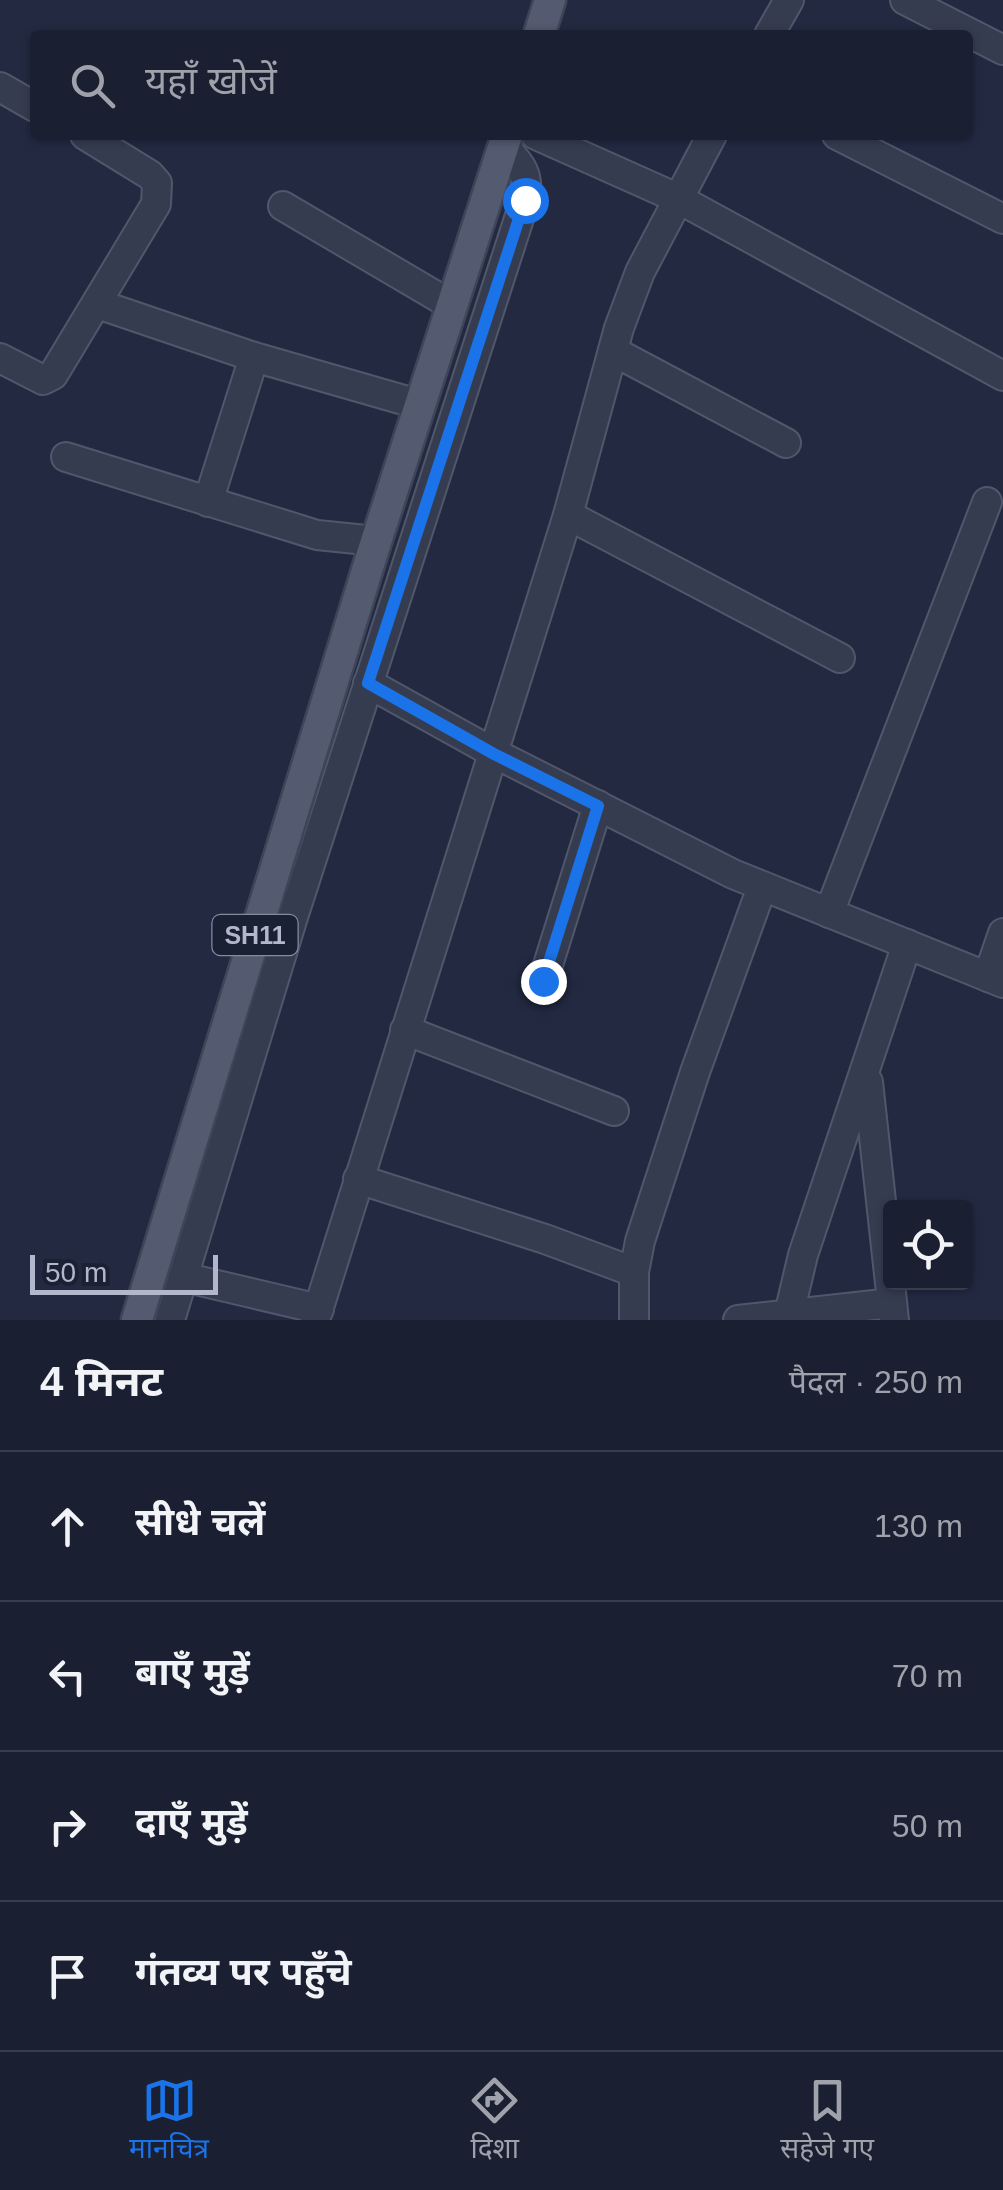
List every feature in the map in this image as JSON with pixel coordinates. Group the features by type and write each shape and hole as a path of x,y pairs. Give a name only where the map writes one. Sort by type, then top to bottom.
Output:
{"main road":[{"path":"541,30 550,0"},
{"name":"SH11","path":"136,1320 375,546 505,141"}],"street":[{"path":"772,30 789,0"},
{"path":"904,0 963,30"},
{"path":"973,35 1003,50"},
{"path":"0,87 30,104"},
{"path":"0,358 43,380 53,375 156,204 157,182 136,164 94,140"},
{"path":"547,140 677,198 1003,376"},
{"path":"182,1277 317,1314 568,515 613,350 640,272 709,140"},
{"path":"846,140 1003,220"},
{"path":"170,1320 368,683 525,200 525,172 505,141"},
{"path":"283,206 453,306"},
{"path":"98,304 254,358 421,405"},
{"path":"613,350 786,443"},
{"path":"208,502 254,358"},
{"path":"66,457 317,535 375,546"},
{"path":"829,912 987,502"},
{"path":"568,515 840,658"},
{"path":"368,683 494,754 762,887 996,980 1003,934"},
{"path":"543,981 598,806"},
{"path":"634,1320 634,1272 640,1241 694,1072 762,887"},
{"path":"789,1314 804,1255 907,944"},
{"path":"406,1030 614,1111"},
{"path":"738,1320 789,1314 893,1312 867,1071"},
{"path":"358,1179 634,1272"}],"route":[{"path":"525,200 368,683 494,754 598,806 543,981"}]}
